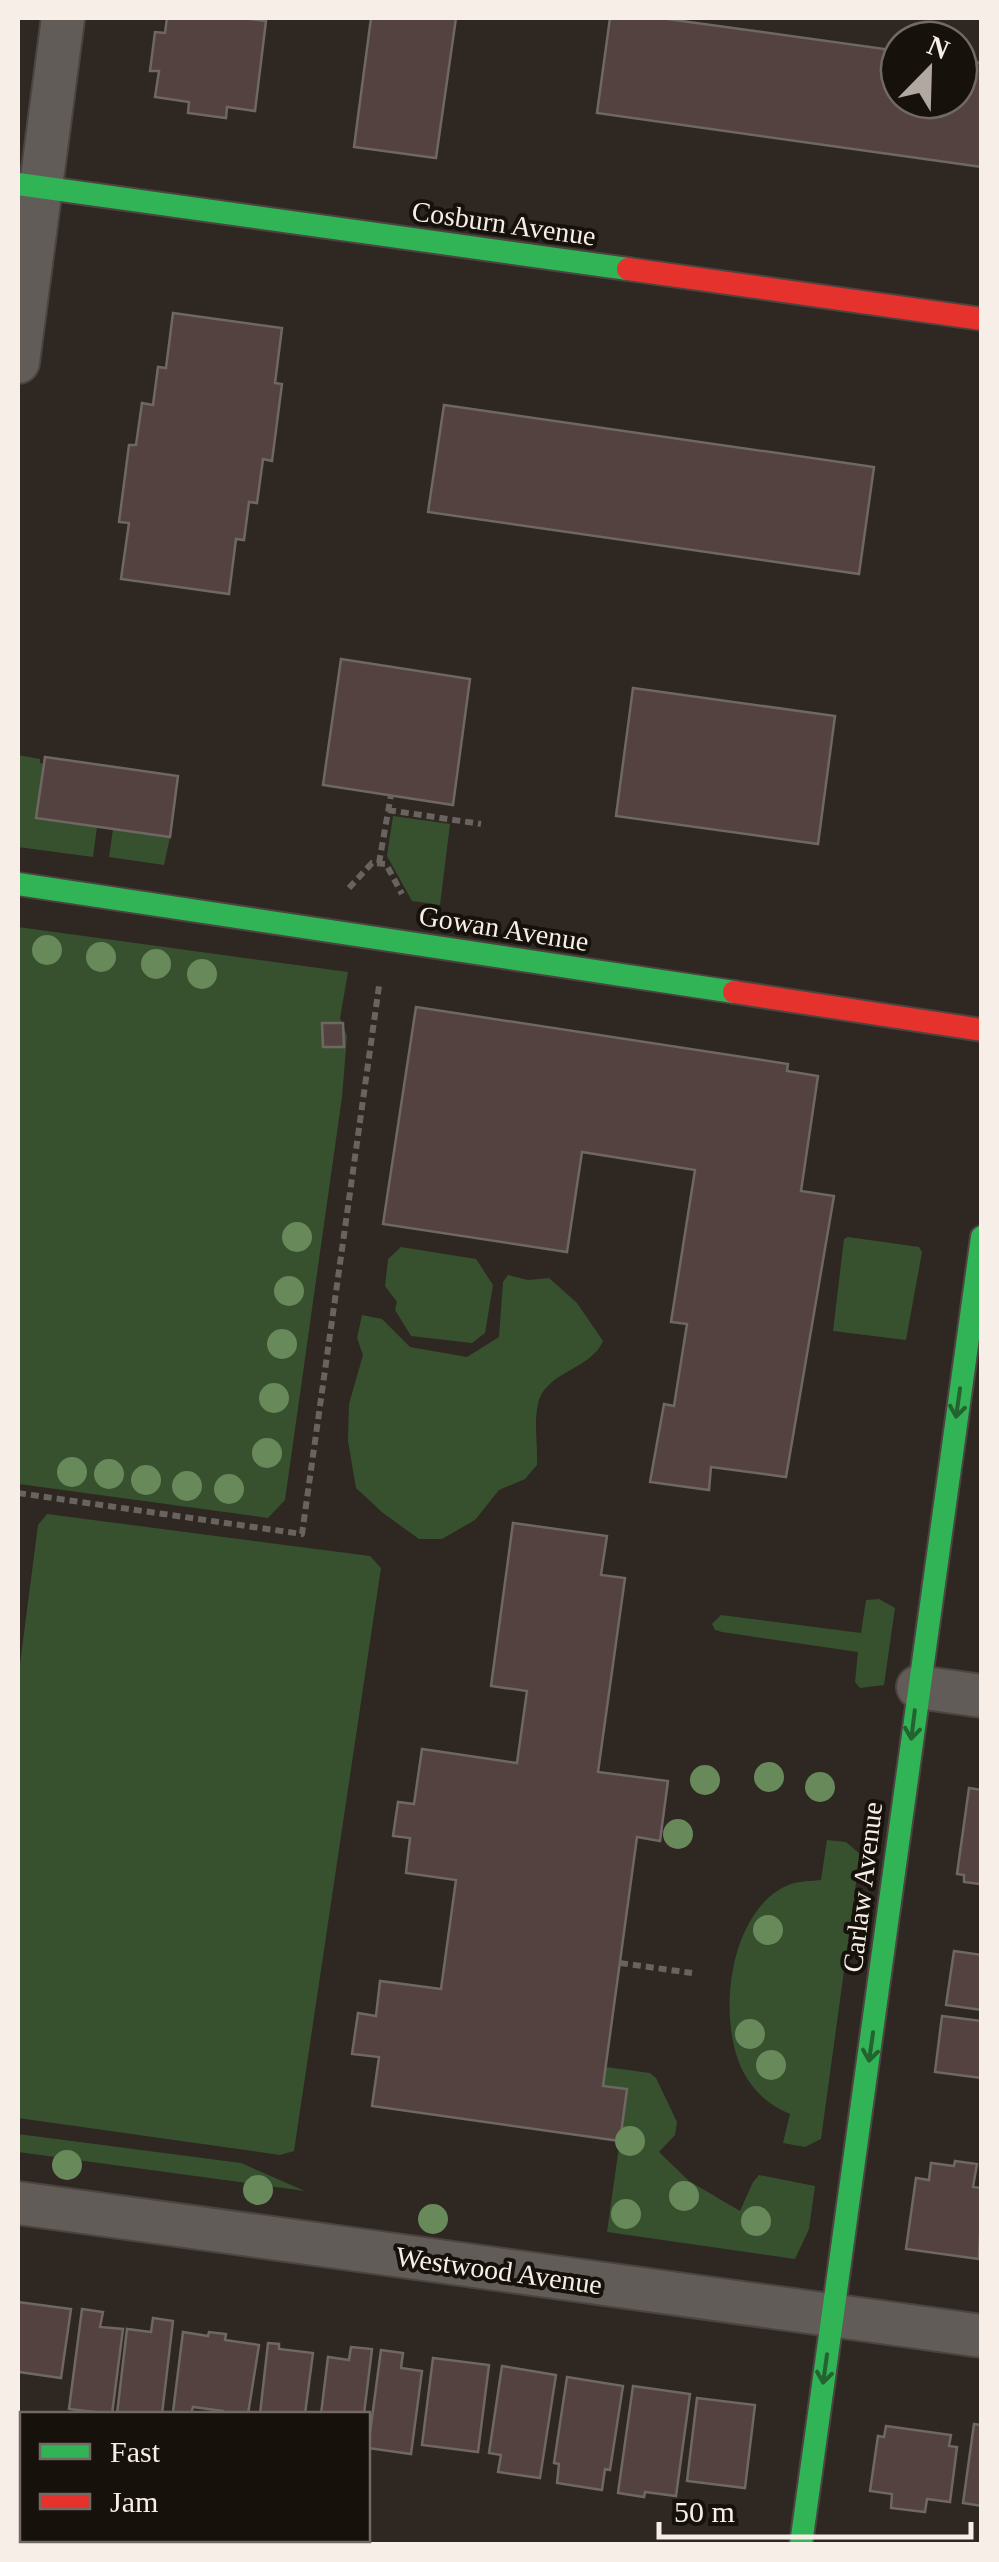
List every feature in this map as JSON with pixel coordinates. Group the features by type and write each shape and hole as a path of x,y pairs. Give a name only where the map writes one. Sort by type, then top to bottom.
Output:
{"street":[{"path":"18,362 29,186 63,18"},
{"name":"Cosburn Avenue","path":"29,186 982,319"},
{"name":"Gowan Avenue","path":"18,884 982,1030"},
{"name":"Carlaw Avenue","path":"801,2544 982,1238"},
{"path":"918,1687 982,1696"},
{"name":"Westwood Avenue","path":"18,2203 982,2336"}],"path":[{"path":"379,864 391,795"},
{"path":"388,810 481,824"},
{"path":"341,896 372,862 386,864 407,905"},
{"path":"18,1493 302,1534 382,970"},
{"path":"620,1963 692,1973"}],"green space":[{"path":"18,755 40,759 43,764 36,818 97,827 93,857 18,847"},
{"path":"393,816 450,824 440,905 412,901 387,856"},
{"path":"113,829 170,837 164,865 109,857"},
{"path":"18,927 348,972 340,1018 347,1036 342,1097 285,1500 268,1518 19,1484 18,1488"},
{"path":"844,1239 919,1247 922,1252 906,1340 833,1331"},
{"path":"401,1247 476,1259 493,1285 485,1333 472,1343 411,1336 395,1310 397,1302 385,1286 388,1259"},
{"path":"508,1275 528,1280 549,1278 577,1303 603,1341 589,1358 544,1390 536,1416 537,1465 525,1479 499,1490 475,1520 442,1539 419,1539 356,1488 348,1441 349,1404 363,1355 357,1338 362,1315 382,1319 410,1347 467,1357 499,1337 503,1282"},
{"path":"47,1514 370,1556 381,1568 294,2151 280,2155 18,2118 18,1679 38,1525"},
{"path":"879,1599 895,1608 884,1685 860,1688 855,1682 858,1652 722,1632 712,1624 721,1615 861,1633 866,1600"},
{"path":"827,1840 846,1842 860,1854 821,2139 805,2147 783,2143 790,2114 764,2099 745,2075 736,2053 730,1998 733,1969 753,1916 770,1897 791,1884 821,1880"},
{"path":"606,2067 650,2073 656,2078 677,2122 675,2135 659,2152 689,2181 740,2211 759,2175 815,2186 809,2229 795,2259 607,2232 627,2090 603,2086"},
{"path":"18,2134 241,2163 305,2191 18,2152"}],"building":[{"path":"167,18 266,21 255,111 227,107 226,118 188,113 189,102 155,97 159,71 150,71 155,32 165,33"},
{"path":"371,18 456,18 436,158 354,147"},
{"path":"610,18 660,18 879,48 879,120 979,120 979,63 982,63 982,167 597,113"},
{"path":"173,313 282,328 275,383 282,384 272,461 263,459 257,503 249,502 244,540 236,539 229,594 121,579 129,523 119,522 129,445 136,445 142,403 153,405 158,367 166,368"},
{"path":"444,405 874,467 859,574 428,512"},
{"path":"341,659 470,679 453,805 323,785"},
{"path":"633,688 835,716 818,844 616,816"},
{"path":"45,757 178,776 170,837 36,818"},
{"path":"416,1007 788,1064 787,1071 818,1076 801,1191 834,1196 786,1477 711,1467 709,1490 650,1482 664,1404 674,1406 687,1324 671,1322 695,1170 582,1152 567,1252 383,1224"},
{"path":"322,1023 343,1023 344,1047 323,1047"},
{"path":"513,1523 607,1536 601,1575 625,1578 598,1772 668,1781 660,1841 637,1837 603,2086 627,2089 620,2141 372,2106 379,2057 352,2054 358,2013 376,2016 380,1981 441,1989 456,1880 406,1873 410,1838 393,1836 398,1802 414,1804 422,1749 517,1763 527,1691 491,1686"},
{"path":"969,1788 982,1790 980,1884 964,1882 964,1875 957,1874"},
{"path":"954,1951 982,1955 982,2010 946,2005"},
{"path":"942,2016 982,2021 982,2078 935,2072"},
{"path":"955,2161 977,2164 973,2187 982,2188 979,2259 906,2249 916,2178 929,2180 931,2163 954,2166"},
{"path":"18,2302 71,2309 61,2378 19,2372 18,2386"},
{"path":"82,2309 103,2312 100,2327 123,2329 112,2412 69,2409"},
{"path":"153,2318 173,2321 162,2412 117,2412 127,2329 151,2332"},
{"path":"183,2332 226,2334 225,2340 259,2345 248,2412 193,2407 192,2412 173,2412"},
{"path":"268,2343 279,2344 279,2349 313,2353 305,2412 260,2412"},
{"path":"351,2347 372,2349 364,2412 321,2412 328,2357 349,2360"},
{"path":"381,2350 403,2353 401,2368 422,2371 411,2454 370,2448"},
{"path":"433,2358 489,2365 478,2452 422,2445"},
{"path":"502,2366 556,2375 540,2478 498,2472 501,2455 489,2453"},
{"path":"567,2377 623,2386 610,2470 605,2469 602,2490 557,2483 559,2464 554,2463"},
{"path":"633,2386 690,2394 676,2496 618,2493"},
{"path":"697,2398 755,2405 745,2488 687,2481"},
{"path":"974,2424 982,2425 982,2506 963,2503"},
{"path":"886,2426 951,2435 949,2446 957,2447 950,2502 927,2499 925,2512 891,2508 892,2494 870,2491 878,2436 884,2437"}],"traffic: fast":[{"path":"18,184 628,269"},
{"path":"18,884 734,992"},
{"path":"801,2544 982,1237"}],"traffic: jam":[{"path":"628,269 982,319"},
{"path":"734,992 982,1030"}]}
